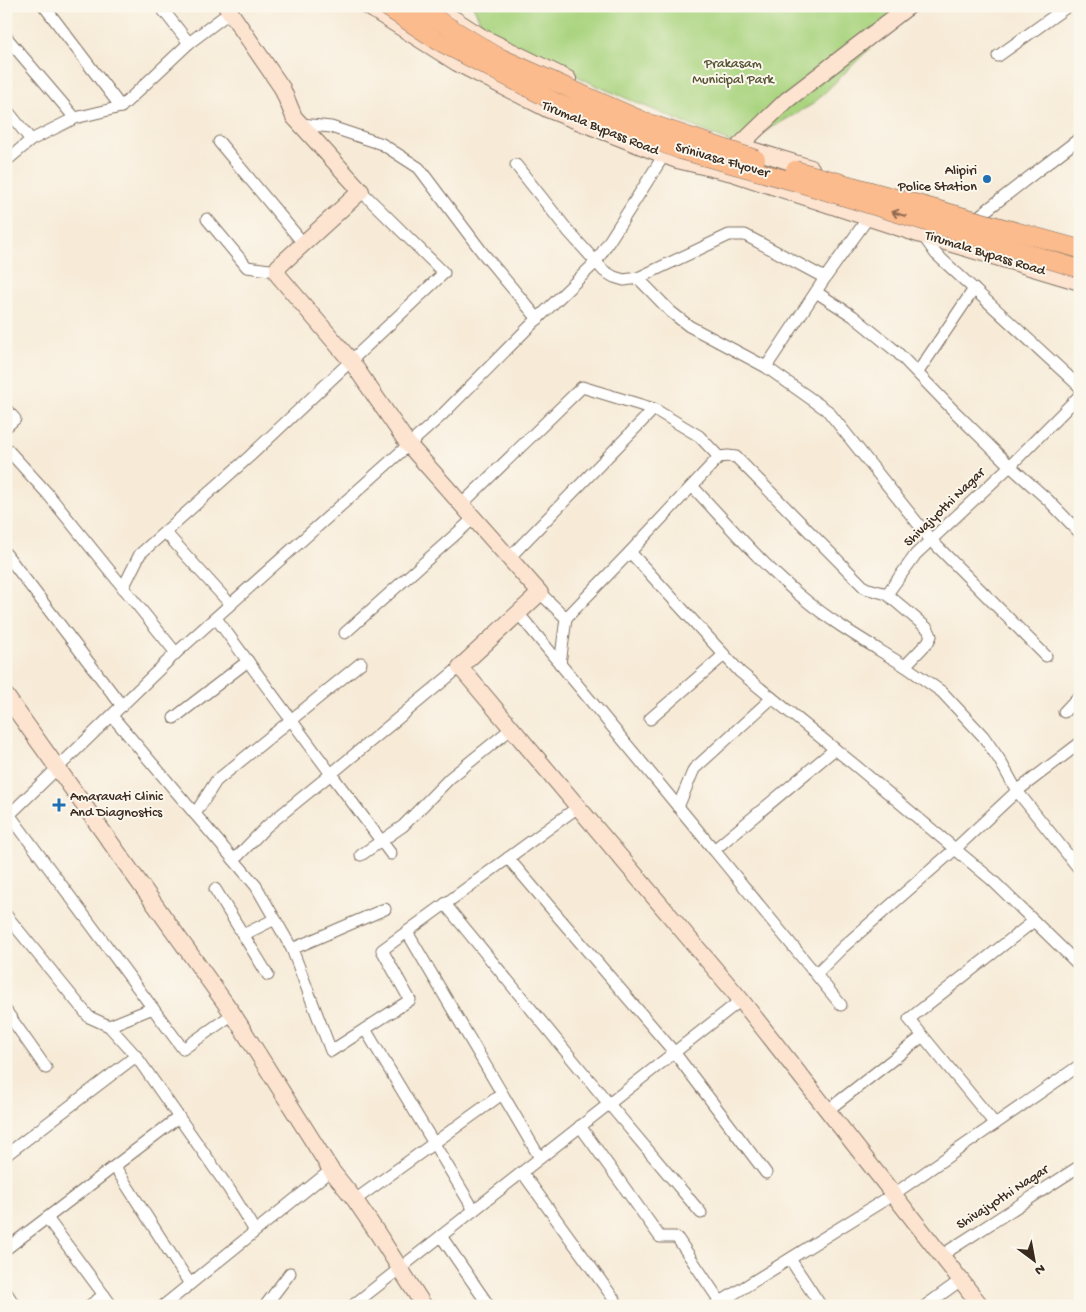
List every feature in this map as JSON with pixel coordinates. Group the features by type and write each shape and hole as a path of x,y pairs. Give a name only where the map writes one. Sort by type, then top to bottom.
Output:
{"main road":[{"name":"Srinivasa Flyover","path":"385,6 438,41 557,103 680,150 792,181 1080,269"},
{"name":"Srinivasa Flyover","path":"415,6 497,56 646,122 743,156 1080,249"}],"street":[{"path":"44,6 121,107"},
{"path":"160,6 189,43"},
{"name":"Tirumala Bypass Road","path":"367,6 456,63 539,105 664,155 677,160 732,172 915,234 1080,282"},
{"path":"434,6 482,37 590,90 647,115 780,160 979,216 1080,242"},
{"path":"732,172 739,146 787,100 909,6"},
{"path":"998,56 1068,6"},
{"path":"6,161 32,140 75,118 121,107 228,9 282,88 294,117 361,190 444,273 250,456 140,554 123,588"},
{"path":"6,37 75,118"},
{"path":"6,109 32,140"},
{"path":"301,124 330,127 382,144 419,168 482,252 538,319"},
{"path":"979,216 1080,138"},
{"path":"218,142 303,243"},
{"path":"233,1014 183,1049 8,814 112,716 176,652 442,415 596,262 664,155"},
{"path":"516,165 569,232 604,271 614,277 624,280 638,278 729,235 738,234 745,235 825,278"},
{"path":"361,190 278,267 278,275 351,361 408,444 540,593 566,618"},
{"path":"766,367 825,278 868,218"},
{"path":"207,219 247,267 277,271"},
{"path":"915,234 924,237 936,254 1080,388"},
{"path":"638,278 670,312 766,367 828,411 931,540 1046,656"},
{"path":"918,372 974,289"},
{"path":"816,292 853,316 897,352 953,410 1080,532"},
{"path":"461,504 582,386 654,409 700,436 719,457"},
{"name":"Shivajyothi Nagar","path":"887,594 916,554 1010,466 1080,395"},
{"path":"509,558 654,409"},
{"path":"6,410 14,419 6,427"},
{"path":"6,448 47,493 176,652"},
{"path":"560,664 566,618 719,457 728,456 736,457 865,588 887,594 928,629 931,636 928,642 905,666"},
{"path":"692,486 770,569 803,598 839,626 905,666 942,692 983,736 1017,790 1080,870"},
{"path":"345,633 474,518"},
{"path":"165,532 231,605"},
{"path":"630,552 740,672 992,880 1080,966"},
{"path":"6,554 122,706"},
{"path":"234,860 267,826 460,667 540,593"},
{"path":"518,612 841,1006"},
{"path":"216,618 391,854"},
{"path":"650,719 724,655"},
{"path":"174,718 248,661"},
{"path":"195,814 216,781 361,663"},
{"path":"460,667 741,1000 981,1306"},
{"path":"1064,712 1080,695"},
{"path":"6,696 233,1014 331,1170 355,1200 424,1306"},
{"path":"678,807 694,768 772,698"},
{"path":"112,716 256,886 292,950 331,1051 410,1000 382,950 578,806"},
{"path":"361,855 403,826 450,778 512,728"},
{"path":"816,974 843,947 955,849 1017,790 1080,743"},
{"path":"714,850 835,749"},
{"path":"508,858 674,1052 766,1173"},
{"path":"215,889 268,975"},
{"path":"445,904 701,1213"},
{"path":"292,950 385,909"},
{"path":"6,915 89,1017 108,1026 136,1056 229,1189 255,1231"},
{"path":"243,935 275,919"},
{"path":"995,1124 909,1019 1034,921"},
{"path":"407,932 540,1158"},
{"path":"352,1306 741,1000"},
{"path":"108,1026 153,1008"},
{"path":"6,1011 46,1068"},
{"path":"365,1029 474,1210"},
{"path":"828,1110 923,1036"},
{"path":"6,1155 136,1056"},
{"path":"580,1126 660,1237 675,1237 678,1239 719,1304 894,1194 1080,1065"},
{"path":"355,1200 502,1094"},
{"path":"6,1249 179,1117"},
{"name":"Shivajyothi Nagar","path":"942,1255 1080,1166"},
{"path":"115,1167 190,1284"},
{"path":"163,1306 331,1170"},
{"path":"522,1172 618,1306"},
{"path":"47,1218 112,1306"},
{"path":"441,1236 489,1306"},
{"path":"790,1259 821,1306"},
{"path":"265,1306 290,1273"},
{"path":"925,1306 961,1280"},
{"path":"6,1292 15,1306"},
{"path":"89,1306 104,1295"}],"green space":[{"name":"Prakasam Municipal Park","path":"473,6 897,6 874,44 813,104 739,146 595,85 485,30"}],"place":[{"name":"Alipiri Police Station","path":"987,179"},
{"name":"Amaravati Clinic And Diagnostics","path":"59,805"}]}
